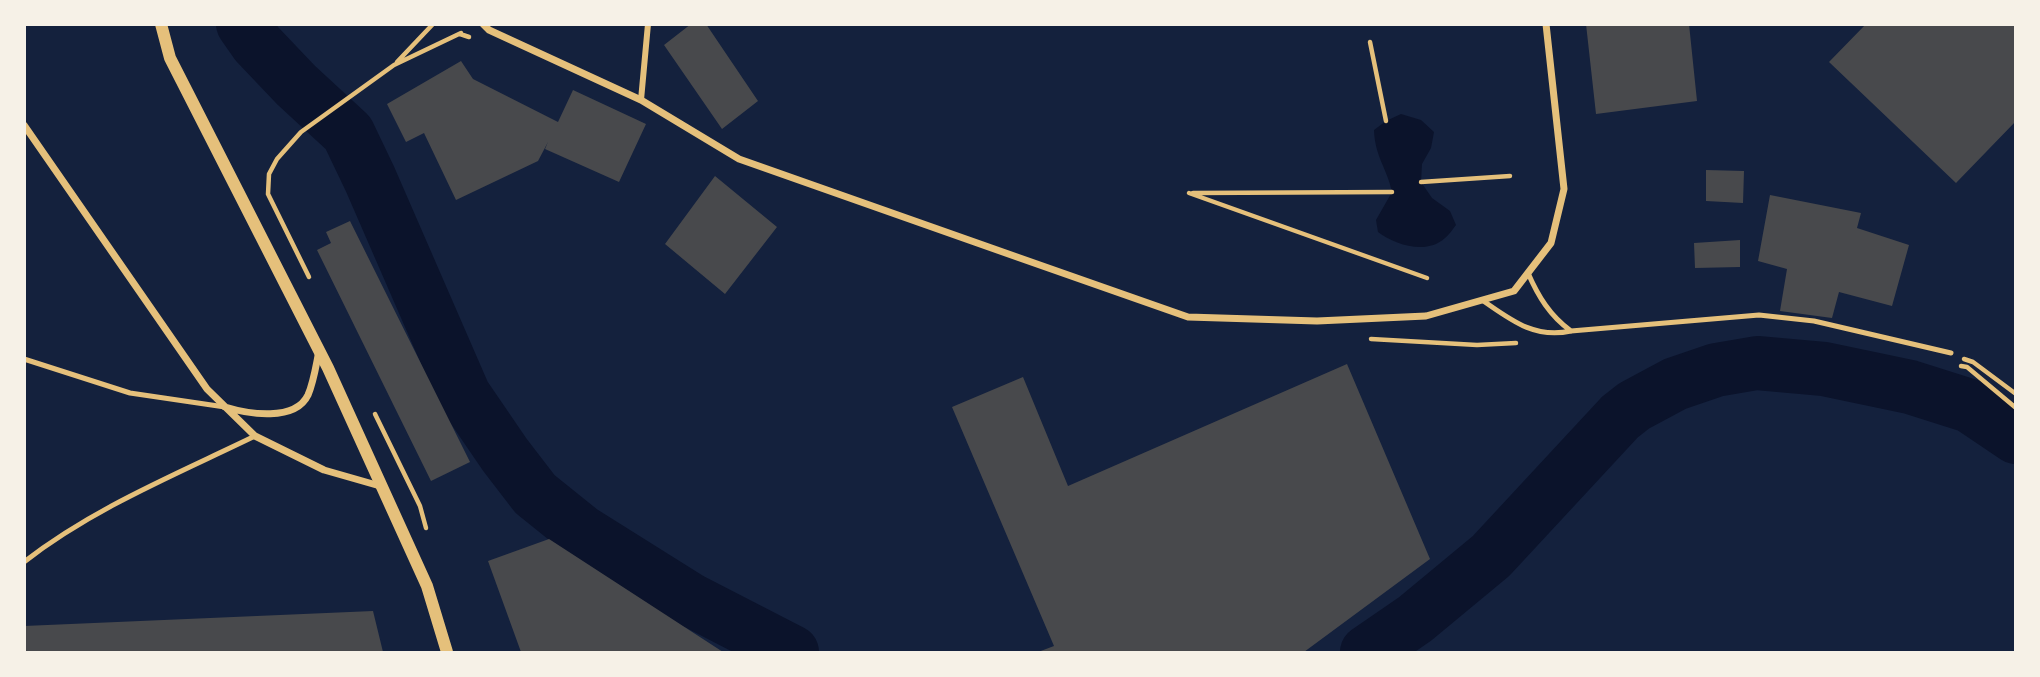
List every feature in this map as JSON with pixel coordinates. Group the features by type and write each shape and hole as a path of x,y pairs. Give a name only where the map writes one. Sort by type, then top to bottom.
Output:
{"street":[{"path":"161,24 170,58 320,351 382,486 427,586 447,653"},
{"path":"483,24 489,30 641,100 739,159 1188,317 1317,321 1426,316 1514,291 1551,243 1563,190 1546,24"},
{"path":"641,100 648,24"},
{"path":"24,125 206,389 255,436 324,470 382,486"},
{"path":"225,407 237,411 275,414 294,408 307,397 320,351"}],"lane":[{"path":"1528,272 1537,295 1551,313 1571,331"},
{"path":"1482,300 1514,322 1555,335 1571,331 1759,315 1814,321 1951,353"},
{"path":"24,359 131,394 225,407"},
{"path":"24,562 44,547 125,499 255,436"}],"path":[{"path":"394,65 433,24"},
{"path":"301,132 394,65 460,34"},
{"path":"1370,41 1385,121"},
{"path":"1421,182 1510,176"},
{"path":"1392,192 1189,193 1427,278"},
{"path":"1477,345 1518,342"},
{"path":"1951,353 1973,362 2015,394"},
{"path":"1953,364 1967,367 2015,408"}],"water":[{"path":"1401,114 1421,120 1434,132 1431,148 1422,164 1421,182 1432,198 1450,211 1456,225 1445,238 1429,246 1402,244 1378,232 1376,220 1392,192 1377,148 1374,130"}],"building":[{"path":"691,24 706,24 758,101 722,129 664,45"},
{"path":"1586,24 1689,24 1697,101 1596,114"},
{"path":"1866,24 2016,24 2016,121 1956,183 1829,62"},
{"path":"461,61 473,79 558,122 573,90 646,124 619,182 545,149 548,142 538,161 456,200 424,133 406,142 387,104"},
{"path":"1706,170 1744,171 1743,203 1706,201"},
{"path":"715,176 777,227 725,294 665,244"},
{"path":"1770,195 1861,213 1857,228 1909,245 1892,306 1839,292 1832,318 1780,311 1787,269 1758,261"},
{"path":"350,221 470,462 431,481 317,250 331,243 326,232"},
{"path":"1740,240 1740,267 1695,268 1694,243"},
{"path":"1347,364 1430,559 1304,652 1038,652 1054,646 952,407 1023,377 1068,486"},
{"path":"549,539 723,652 521,652 488,561"},
{"path":"373,611 383,652 24,652 24,626"}],"waterway":[{"path":"243,24 257,44 296,85 348,133 464,395 535,494 581,531 691,600 792,652"},
{"path":"1367,652 1415,619 1491,556 1620,417 1634,406 1675,384 1716,370 1757,363 1824,369 1910,387 1970,406 2016,437"}]}
